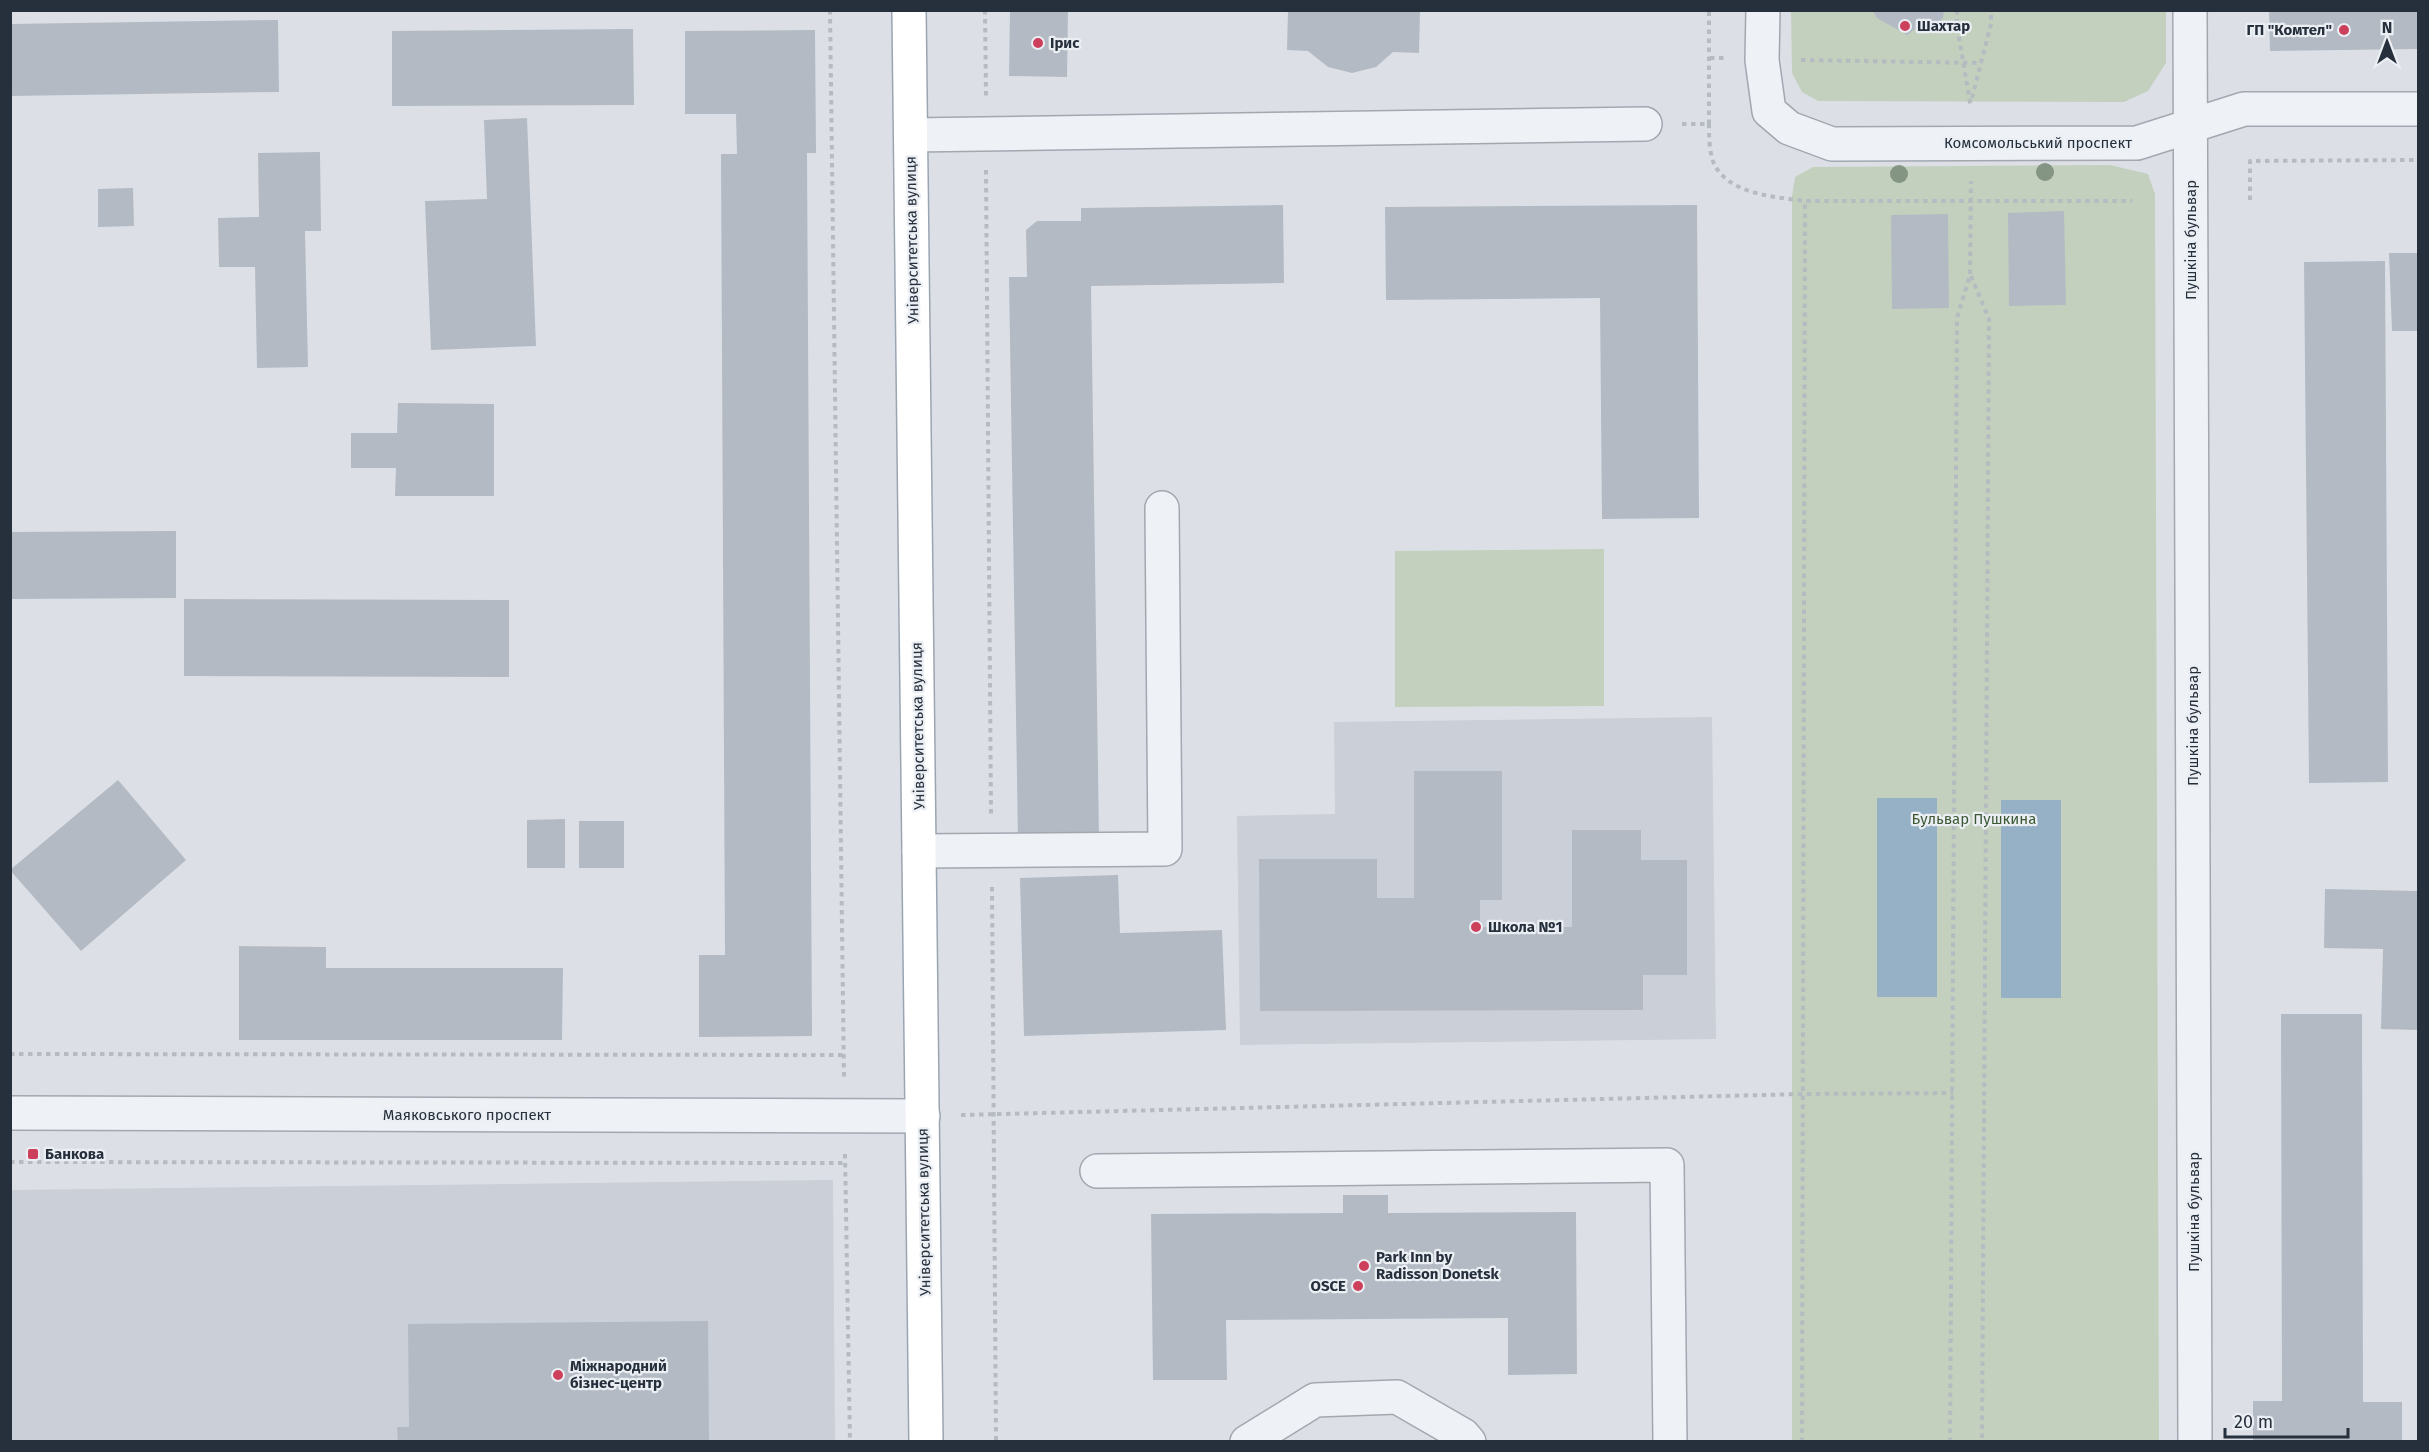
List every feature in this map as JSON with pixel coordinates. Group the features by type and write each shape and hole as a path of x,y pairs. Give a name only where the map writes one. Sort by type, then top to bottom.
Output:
{"main road":[{"name":"Університетська вулиця","path":"909,10 926,1442"}],"street":[{"path":"1762,60 1763,10"},
{"name":"Пушкіна бульвар","path":"2190,10 2195,1442"},
{"name":"Комсомольський проспект","path":"1762,60 1769,111 1789,129 1832,144 2137,143 2244,110 2418,108"},
{"path":"911,135 1645,124"},
{"path":"920,851 1166,849 1162,508"},
{"name":"Маяковського проспект","path":"10,1113 923,1116"},
{"path":"1096,1171 1667,1165 1670,1442"},
{"path":"1246,1442 1315,1400 1397,1397 1462,1435 1469,1442"}],"path":[{"path":"830,10 850,1442"},
{"path":"985,10 996,1442"},
{"path":"1709,10 1709,141 1715,166 1733,184 1758,195 1805,201 2132,201"},
{"path":"1950,1442 1957,318 1970,275 1971,200 1971,101 1957,26 1957,10"},
{"path":"1971,101 1990,24 1990,10"},
{"path":"1710,58 1980,63"},
{"path":"1645,124 1709,124"},
{"path":"2250,200 2250,161 2418,160"},
{"path":"1802,1442 1805,201"},
{"path":"1970,275 1989,319 1982,1442"},
{"path":"10,1054 843,1054"},
{"path":"923,1116 1803,1094 1953,1093"},
{"path":"10,1162 845,1163"}],"shaded area":[{"name":"Школа №1","path":"1712,717 1716,1039 1240,1045 1237,816 1335,814 1334,722"},
{"path":"833,1180 835,1441 11,1441 10,1190"}],"green space":[{"path":"1791,11 2166,11 2166,63 2148,91 2124,102 1818,101 1802,92 1792,73"},
{"name":"Бульвар Пушкина","path":"2110,165 2148,174 2155,194 2159,1441 1792,1442 1792,196 1795,177 1813,167"},
{"path":"1604,549 1604,706 1395,707 1395,551"}],"water":[{"path":"1877,798 1937,798 1937,997 1877,997"},
{"path":"2001,800 2061,800 2061,998 2001,998"}],"building":[{"name":"Ірис","path":"1010,10 1068,10 1067,77 1009,76"},
{"path":"1288,10 1420,10 1419,53 1393,52 1376,67 1352,73 1328,67 1308,51 1287,50"},
{"name":"Шахтар","path":"1872,10 1944,10 1943,18 1933,31 1925,22 1907,35 1877,18"},
{"name":"ГП \"Комтел\"","path":"2269,10 2418,11 2418,49 2270,51"},
{"path":"278,20 279,92 10,96 10,24"},
{"path":"633,29 634,105 392,106 392,31"},
{"path":"815,30 816,153 807,153 812,1036 699,1037 699,955 725,955 721,154 737,154 736,114 685,114 685,31"},
{"path":"527,118 536,346 431,350 425,201 487,199 484,120"},
{"path":"320,152 321,231 305,231 308,367 257,368 255,267 219,267 218,218 259,217 258,153"},
{"path":"133,188 134,226 98,227 98,189"},
{"path":"1283,205 1284,283 1091,286 1099,840 1018,841 1009,277 1027,277 1026,230 1037,221 1081,221 1081,208"},
{"path":"1697,205 1699,518 1602,519 1600,298 1386,300 1385,207"},
{"path":"2064,211 2066,305 2009,306 2008,213"},
{"path":"1948,214 1949,308 1892,309 1891,215"},
{"path":"2389,253 2418,253 2418,331 2392,331"},
{"path":"2385,261 2388,782 2309,783 2304,262"},
{"path":"398,403 494,404 494,496 395,496 396,468 351,468 351,433 397,433"},
{"path":"176,531 176,598 10,599 10,532"},
{"path":"184,599 509,600 509,677 184,676"},
{"path":"1414,771 1502,771 1502,900 1480,900 1480,927 1572,927 1572,830 1641,830 1641,860 1687,860 1687,975 1643,975 1643,1010 1260,1011 1259,859 1377,859 1377,898 1414,898"},
{"path":"118,780 186,860 81,951 10,870"},
{"path":"565,819 565,868 527,868 527,820"},
{"path":"579,821 624,821 624,868 579,868"},
{"path":"1118,875 1120,933 1222,930 1226,1030 1024,1036 1020,878"},
{"path":"2325,889 2418,891 2418,1030 2381,1029 2383,949 2324,948"},
{"path":"239,946 326,947 326,968 563,968 562,1040 239,1040"},
{"path":"2281,1014 2362,1014 2363,1402 2402,1402 2402,1442 2253,1442 2253,1401 2282,1401"},
{"name":"Park Inn by Radisson Donetsk","path":"1343,1195 1388,1195 1388,1213 1576,1212 1577,1374 1508,1375 1508,1318 1226,1320 1227,1380 1153,1380 1151,1214 1343,1213"},
{"name":"Міжнародний бізнес-центр","path":"708,1321 709,1442 398,1442 397,1427 409,1427 408,1324"}],"place":[{"name":"Шахтар","path":"1905,26"},
{"name":"ГП \"Комтел\"","path":"2344,30"},
{"name":"Ірис","path":"1038,43"},
{"name":"Школа №1","path":"1476,927"},
{"name":"Банкова","path":"33,1154"},
{"name":"Park Inn by Radisson Donetsk","path":"1364,1266"},
{"name":"OSCE","path":"1358,1286"},
{"name":"Міжнародний бізнес-центр","path":"558,1375"}]}
